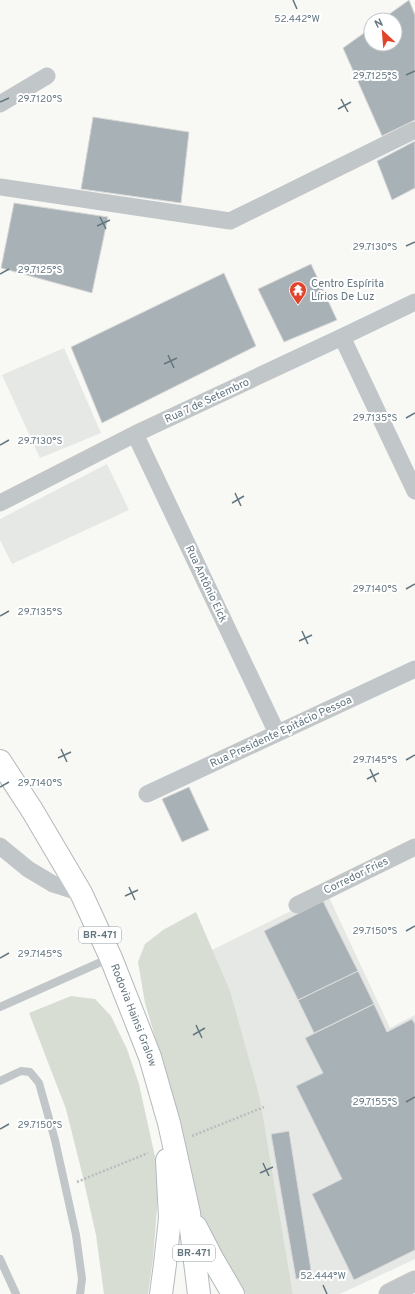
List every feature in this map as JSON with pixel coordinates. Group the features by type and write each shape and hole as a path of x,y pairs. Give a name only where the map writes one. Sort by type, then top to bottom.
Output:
{"main road":[{"name":"Rodovia Hainsi Gralow","path":"0,761 32,810 81,893 111,958 150,1057 169,1123 189,1213 199,1294"},
{"path":"161,1294 166,1264 170,1218 167,1146 169,1123"},
{"path":"189,1213 212,1258 234,1294"}],"street":[{"path":"0,104 47,76"},
{"path":"0,187 230,221 415,130"},
{"name":"Rua 7 de Setembro","path":"0,503 135,434 415,302"},
{"path":"342,337 415,491"},
{"name":"Rua Antônio Eick","path":"135,434 278,733"},
{"name":"Rua Presidente Epitácio Pessoa","path":"147,794 415,669"},
{"path":"0,846 28,869 53,884 81,893"},
{"name":"Corredor Fries","path":"297,904 415,847"}],"lane":[{"path":"0,1007 111,958"},
{"path":"0,1081 21,1071 30,1072 39,1083 55,1140 76,1235 82,1279 80,1294"},
{"path":"0,1259 16,1294"}],"shaded area":[{"path":"64,348 101,433 40,458 2,375"},
{"path":"107,464 129,510 12,564 0,540 0,519"},
{"path":"327,893 390,1028 415,1015 415,1259 340,1294 293,1294 260,1098 212,950"},
{"path":"196,912 230,991 260,1098 293,1294 246,1294 232,1283 203,1228 165,1071 145,1003 138,962 145,944 163,930"},
{"path":"71,996 95,999 111,1016 127,1049 139,1084 156,1161 158,1196 153,1259 148,1294 104,1294 96,1235 66,1109 29,1013"}],"building":[{"path":"409,0 415,15 415,120 382,136 343,48 363,34 363,52 403,52 403,12 392,12"},
{"path":"93,117 189,132 181,203 81,189"},
{"path":"415,141 415,188 392,200 377,161"},
{"path":"14,203 108,217 92,293 1,268"},
{"name":"Centro Espírita Lírios De Luz","path":"311,264 337,320 284,342 258,289"},
{"path":"224,273 256,346 102,423 71,347"},
{"path":"189,787 209,830 182,842 162,799"},
{"path":"323,901 358,971 298,1000 264,931"},
{"path":"358,971 374,1004 314,1033 298,1000"},
{"path":"374,1004 387,1032 412,1019 415,1024 415,1250 354,1280 312,1194 342,1179 296,1086 323,1073 305,1038"},
{"path":"289,1131 312,1276 296,1279 271,1134"}],"place":[{"name":"Centro Espírita Lírios De Luz","path":"298,305"}]}
